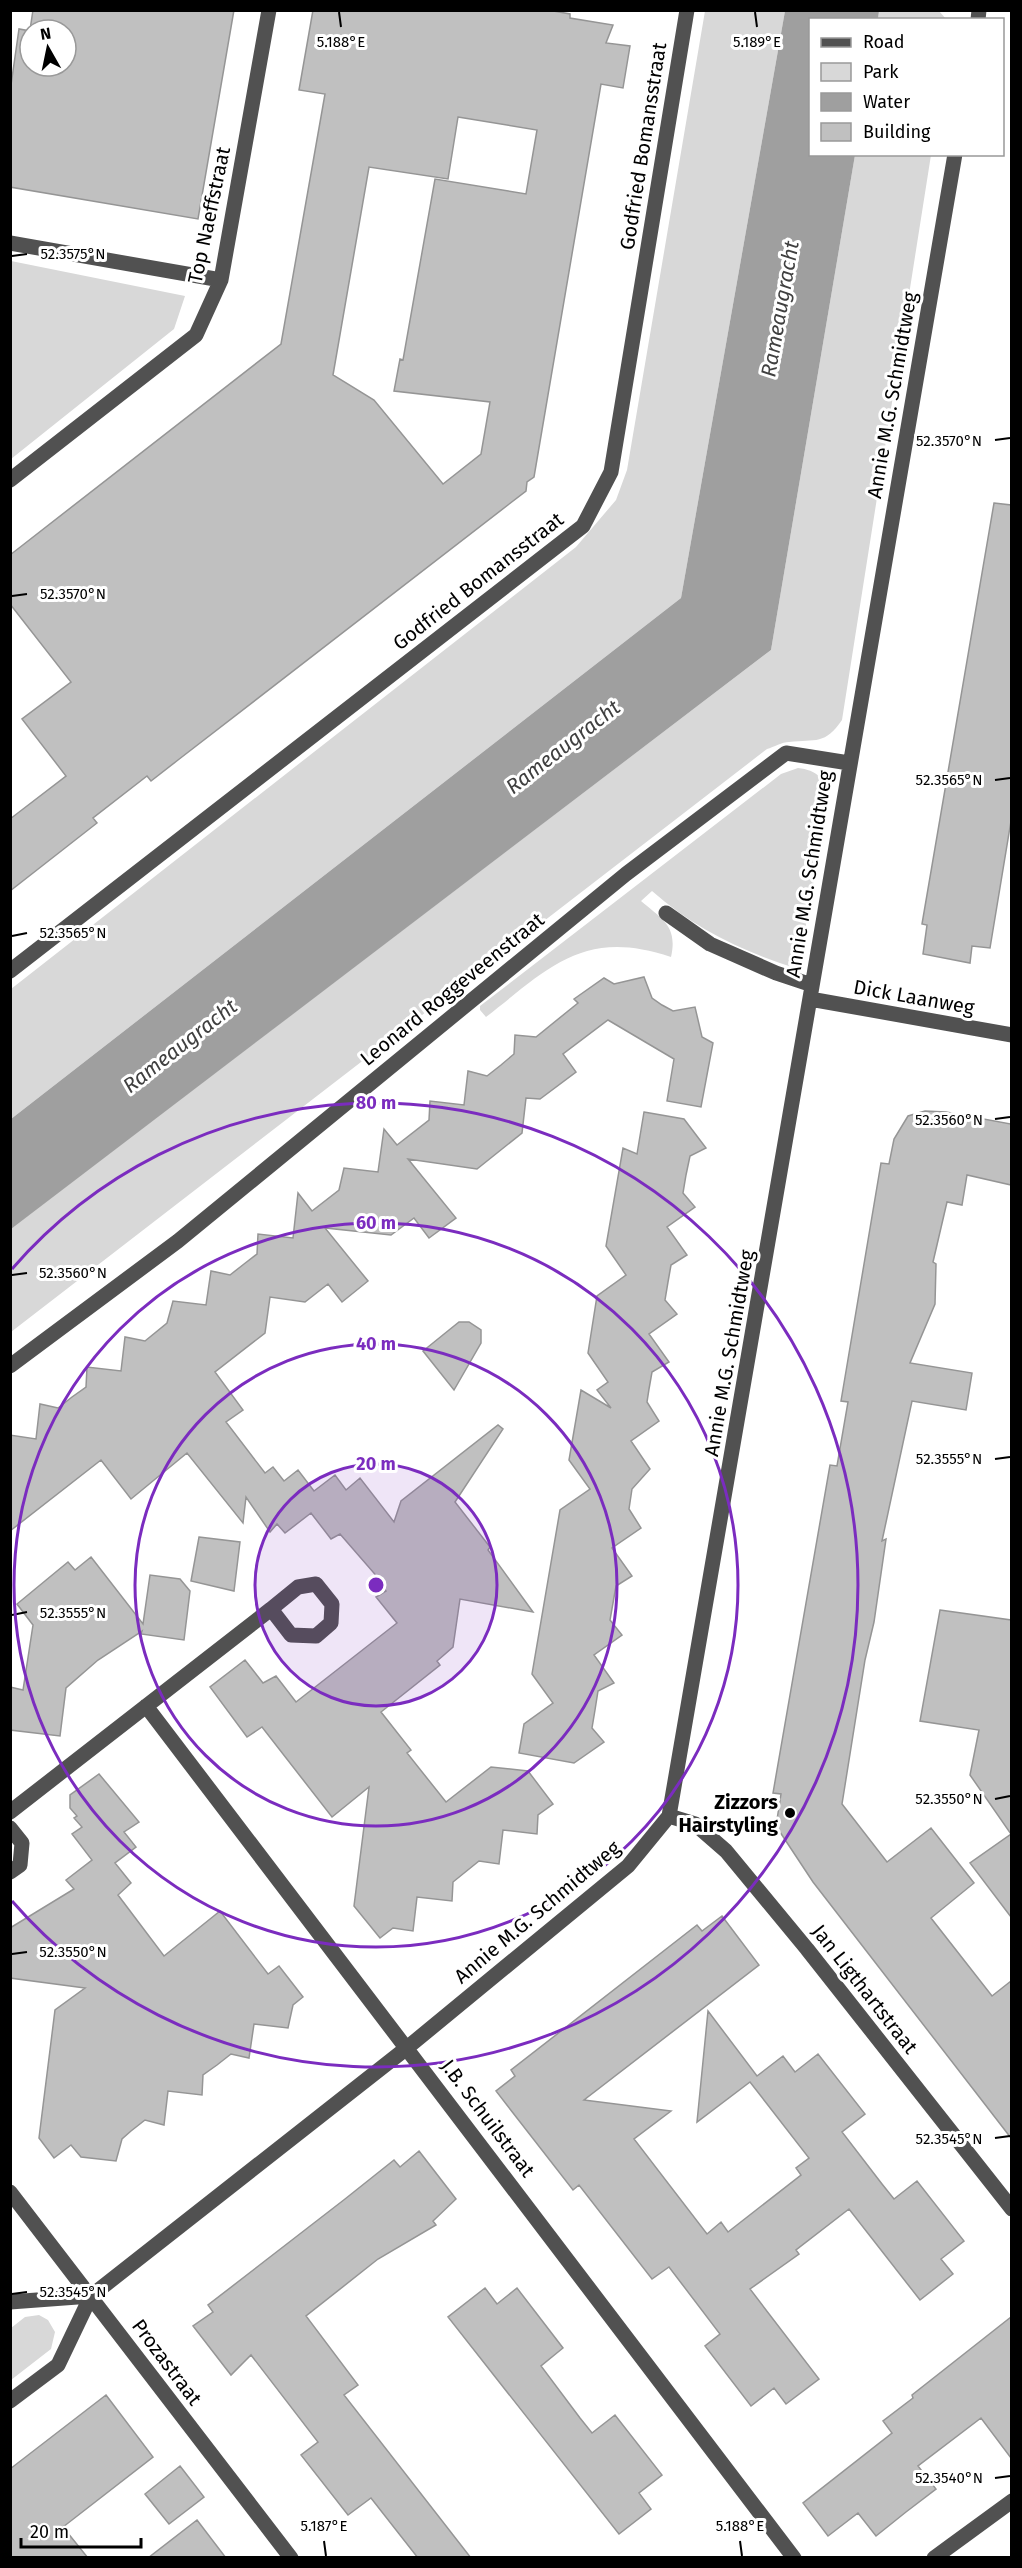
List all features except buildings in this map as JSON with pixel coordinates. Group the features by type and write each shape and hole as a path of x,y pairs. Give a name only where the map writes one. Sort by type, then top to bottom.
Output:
{"street":[{"name":"Top Naeffstraat","path":"10,480 196,334 221,280 269,10"},
{"name":"Godfried Bomansstraat","path":"10,971 583,526 612,472 687,10"},
{"name":"Annie M.G. Schmidtweg","path":"10,2401 58,2365 91,2296 408,2047 628,1866 669,1816 954,156"},
{"path":"10,243 221,280"},
{"name":"Leonard Roggeveenstraat","path":"10,1366 178,1241 626,874 786,753 849,763"},
{"path":"666,913 710,944 777,973 811,992"},
{"name":"Dick Laanweg","path":"811,992 1011,1035"},
{"path":"10,1812 271,1609"},
{"name":"J.B. Schuilstraat","path":"146,1706 408,2047 794,2558"},
{"name":"Jan Ligthartstraat","path":"669,1816 695,1824 726,1851 807,1949 1011,2210"},
{"path":"10,1828 22,1844 20,1865 10,1872"},
{"name":"Prozastraat","path":"10,2192 291,2558"},
{"path":"10,2302 91,2296"},
{"path":"934,2558 1011,2501"}],"green space":[{"path":"705,11 785,11 681,598 11,1119 11,989 576,547 616,500 627,470"},
{"path":"879,11 939,11 945,18 878,18"},
{"path":"855,156 931,156 842,720 836,728 819,739 786,742 767,749 11,1332 10,1229 771,650"},
{"path":"11,261 185,296 174,329 11,459"},
{"path":"798,768 819,776 829,797 798,969 758,955 721,938 685,917 652,891 641,901 662,918 670,930 673,946 671,957 641,949 614,947 591,950 570,957 550,968 486,1017 480,1010 480,1006 781,774"},
{"path":"39,2315 48,2320 55,2332 51,2349 11,2380 11,2328 25,2317"}],"water":[{"name":"Rameaugracht","path":"785,11 879,11 878,18 809,18 809,156 855,156 771,650 11,1229 11,1119 681,598"}],"place":[{"name":"Zizzors Hairstyling","path":"790,1813"}]}
